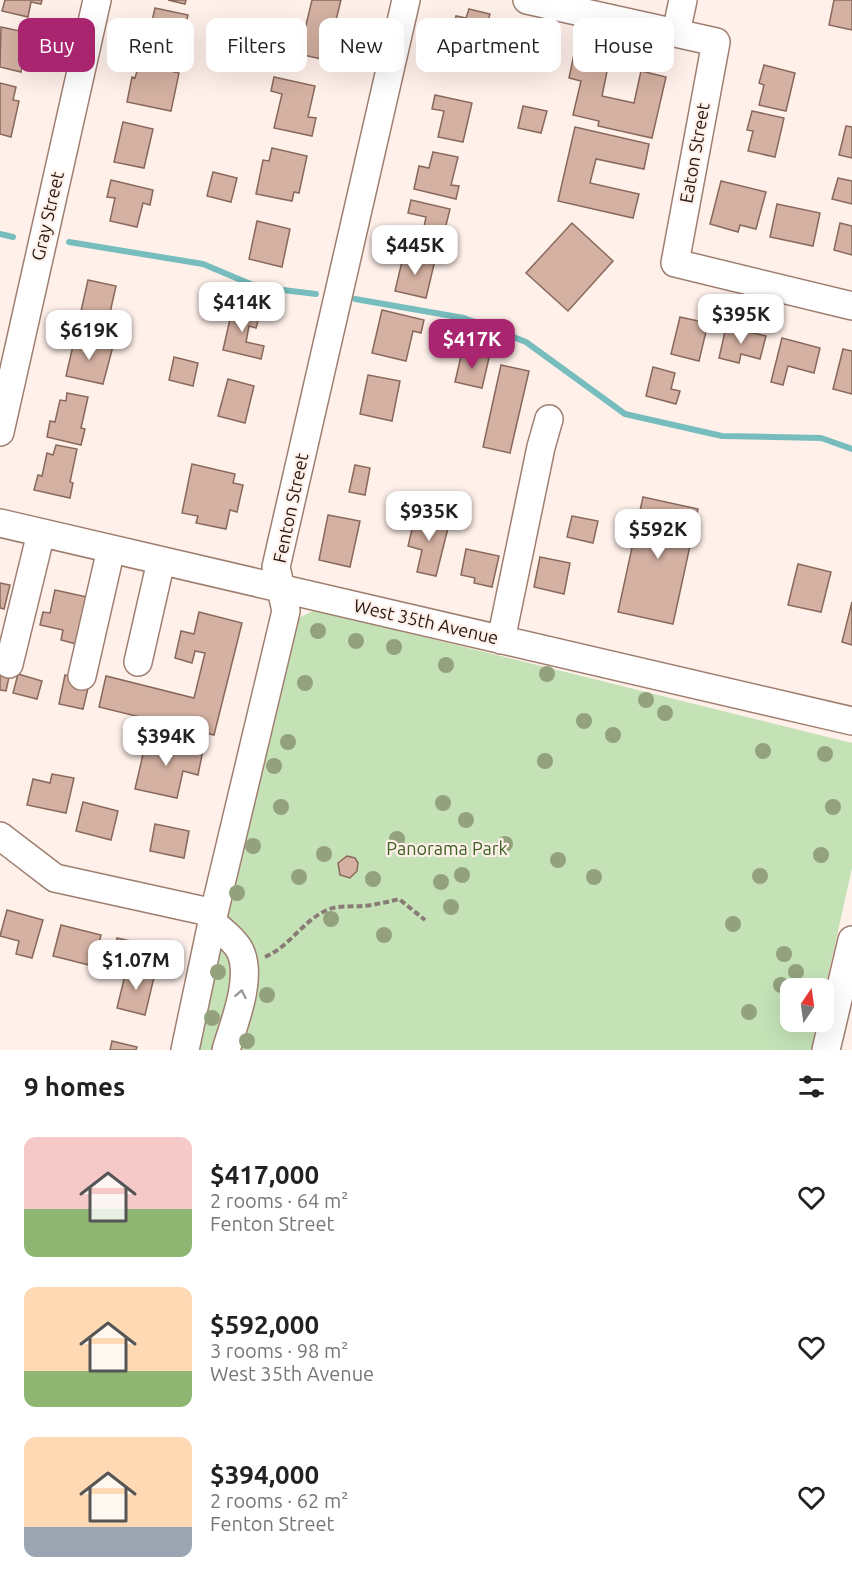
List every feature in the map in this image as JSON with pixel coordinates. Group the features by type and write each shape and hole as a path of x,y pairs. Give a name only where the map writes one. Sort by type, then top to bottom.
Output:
{"street":[{"name":"Gray Street","path":"0,432 97,0"},
{"name":"Fenton Street","path":"185,1050 213,917 286,611 276,567 406,0"},
{"path":"530,0 676,33 683,0"},
{"name":"Eaton Street","path":"676,33 716,42 675,263 852,306"},
{"path":"501,640 541,447 549,419"},
{"name":"West 35th Avenue","path":"0,524 852,721"},
{"path":"9,664 41,533"},
{"path":"82,676 111,549"},
{"path":"138,662 161,561"},
{"path":"0,836 55,878 213,917 241,951 246,972 240,1003 226,1050"},
{"path":"826,1050 852,940"}],"path":[{"path":"261,959 278,951 326,910 340,906 378,904 399,899 425,920"}],"green space":[{"name":"Panorama Park","path":"315,610 852,743 852,868 828,978 780,978 780,1032 815,1032 811,1050 193,1050 296,619"}],"building":[{"path":"5,0 42,0 41,4 31,2 28,17 2,11"},
{"path":"168,0 186,0 185,4"},
{"path":"312,0 341,0 336,18 319,18 319,58 307,56 307,21"},
{"path":"834,0 852,0 852,30 829,25"},
{"path":"155,8 188,15 187,18 153,18"},
{"path":"469,9 490,14 489,18 466,18"},
{"path":"1,27 18,31 18,71 0,67"},
{"path":"573,59 573,72 607,72 602,96 634,103 641,72 666,77 652,138 598,126 599,121 573,115 581,81 569,78"},
{"path":"764,65 795,73 786,111 759,105 764,85 759,83"},
{"path":"137,72 179,73 171,111 127,102 132,77 135,78"},
{"path":"274,77 315,86 308,117 316,118 312,136 274,128 282,94 271,91"},
{"path":"0,83 16,87 13,100 19,101 11,137 0,134"},
{"path":"435,95 472,103 463,142 438,137 444,111 432,109"},
{"path":"523,106 547,111 541,133 518,128"},
{"path":"752,111 784,118 775,157 748,151 753,131 747,130"},
{"path":"123,122 153,129 144,168 114,162"},
{"path":"846,126 852,127 852,158 839,155"},
{"path":"575,127 649,144 644,169 596,159 590,183 639,194 633,218 558,201"},
{"path":"272,148 307,156 299,193 294,192 292,201 256,194 263,160 269,161"},
{"path":"433,152 458,157 451,185 459,186 456,199 414,189 419,166 429,168"},
{"path":"213,172 237,178 231,202 207,196"},
{"path":"838,178 852,181 852,204 832,199"},
{"path":"111,180 153,190 150,205 143,203 137,227 110,221 115,198 107,197"},
{"path":"721,181 766,192 756,229 740,225 738,232 710,224"},
{"path":"411,200 450,209 439,253 408,246 412,230 423,232 426,217 408,213"},
{"path":"777,204 820,213 813,246 770,237"},
{"path":"257,221 290,229 282,267 249,259"},
{"path":"572,223 613,261 568,311 526,273"},
{"path":"840,223 852,226 852,255 834,250"},
{"path":"404,253 435,260 426,298 395,291"},
{"path":"88,280 116,286 107,326 79,320"},
{"path":"233,306 260,313 256,328 249,326 246,342 264,346 261,359 223,350"},
{"path":"382,310 424,320 421,333 413,331 406,361 372,353"},
{"path":"680,317 708,323 699,361 671,354"},
{"path":"726,327 766,336 760,359 741,354 739,363 719,358"},
{"path":"75,337 113,346 103,384 66,376"},
{"path":"782,338 820,348 814,373 788,366 783,385 771,382"},
{"path":"843,349 852,351 852,394 833,389"},
{"path":"462,352 489,358 482,388 455,382"},
{"path":"174,357 198,363 193,386 169,380"},
{"path":"501,365 529,371 510,453 483,447"},
{"path":"653,367 675,373 671,389 680,391 676,404 646,396"},
{"path":"368,375 400,381 392,421 360,414"},
{"path":"228,379 254,386 245,423 218,416"},
{"path":"67,393 88,397 81,428 85,429 81,445 47,437 50,421 55,422 60,400 66,401"},
{"path":"56,445 77,449 70,482 73,483 70,498 34,490 38,475 42,476 47,453 53,455"},
{"path":"192,464 235,474 233,483 243,485 237,512 230,510 226,529 196,523 198,516 182,513"},
{"path":"355,465 370,468 365,495 349,492"},
{"path":"643,497 698,509 673,624 618,612"},
{"path":"424,514 450,520 436,576 417,572 422,550 408,546 415,517 423,519"},
{"path":"328,515 360,521 350,567 319,560"},
{"path":"572,516 598,521 593,543 567,537"},
{"path":"466,549 499,556 492,587 474,583 475,578 461,575"},
{"path":"540,557 570,563 564,594 534,587"},
{"path":"798,564 831,572 821,612 788,605"},
{"path":"0,583 10,585 4,609 0,608"},
{"path":"55,590 87,597 76,644 61,640 63,630 40,625 43,612 50,613"},
{"path":"852,602 852,645 842,642"},
{"path":"199,612 242,623 214,735 99,707 106,676 194,698 205,653 195,651 192,663 175,658 181,631 194,634"},
{"path":"0,665 11,668 6,691 0,690"},
{"path":"18,674 42,681 37,699 13,693"},
{"path":"65,675 90,680 83,709 59,704"},
{"path":"147,737 203,750 198,775 183,771 177,798 135,789"},
{"path":"52,774 74,778 66,813 27,805 33,779 50,783"},
{"path":"83,802 118,811 111,840 76,831"},
{"path":"155,824 189,831 184,858 150,851"},
{"path":"347,856 355,858 358,863 357,871 350,878 340,875 338,863"},
{"path":"7,910 43,920 32,958 16,954 19,941 0,936"},
{"path":"61,925 101,935 93,966 53,956"},
{"path":"117,938 140,943 134,968 111,962"},
{"path":"127,967 155,973 145,1015 117,1008"},
{"path":"112,1041 137,1047 136,1050 110,1050"}],"waterway":[{"path":"0,234 13,237"},
{"path":"69,242 203,264 258,287 316,294"},
{"path":"355,299 464,318 526,342 625,414 722,436 821,438 852,449"}]}
